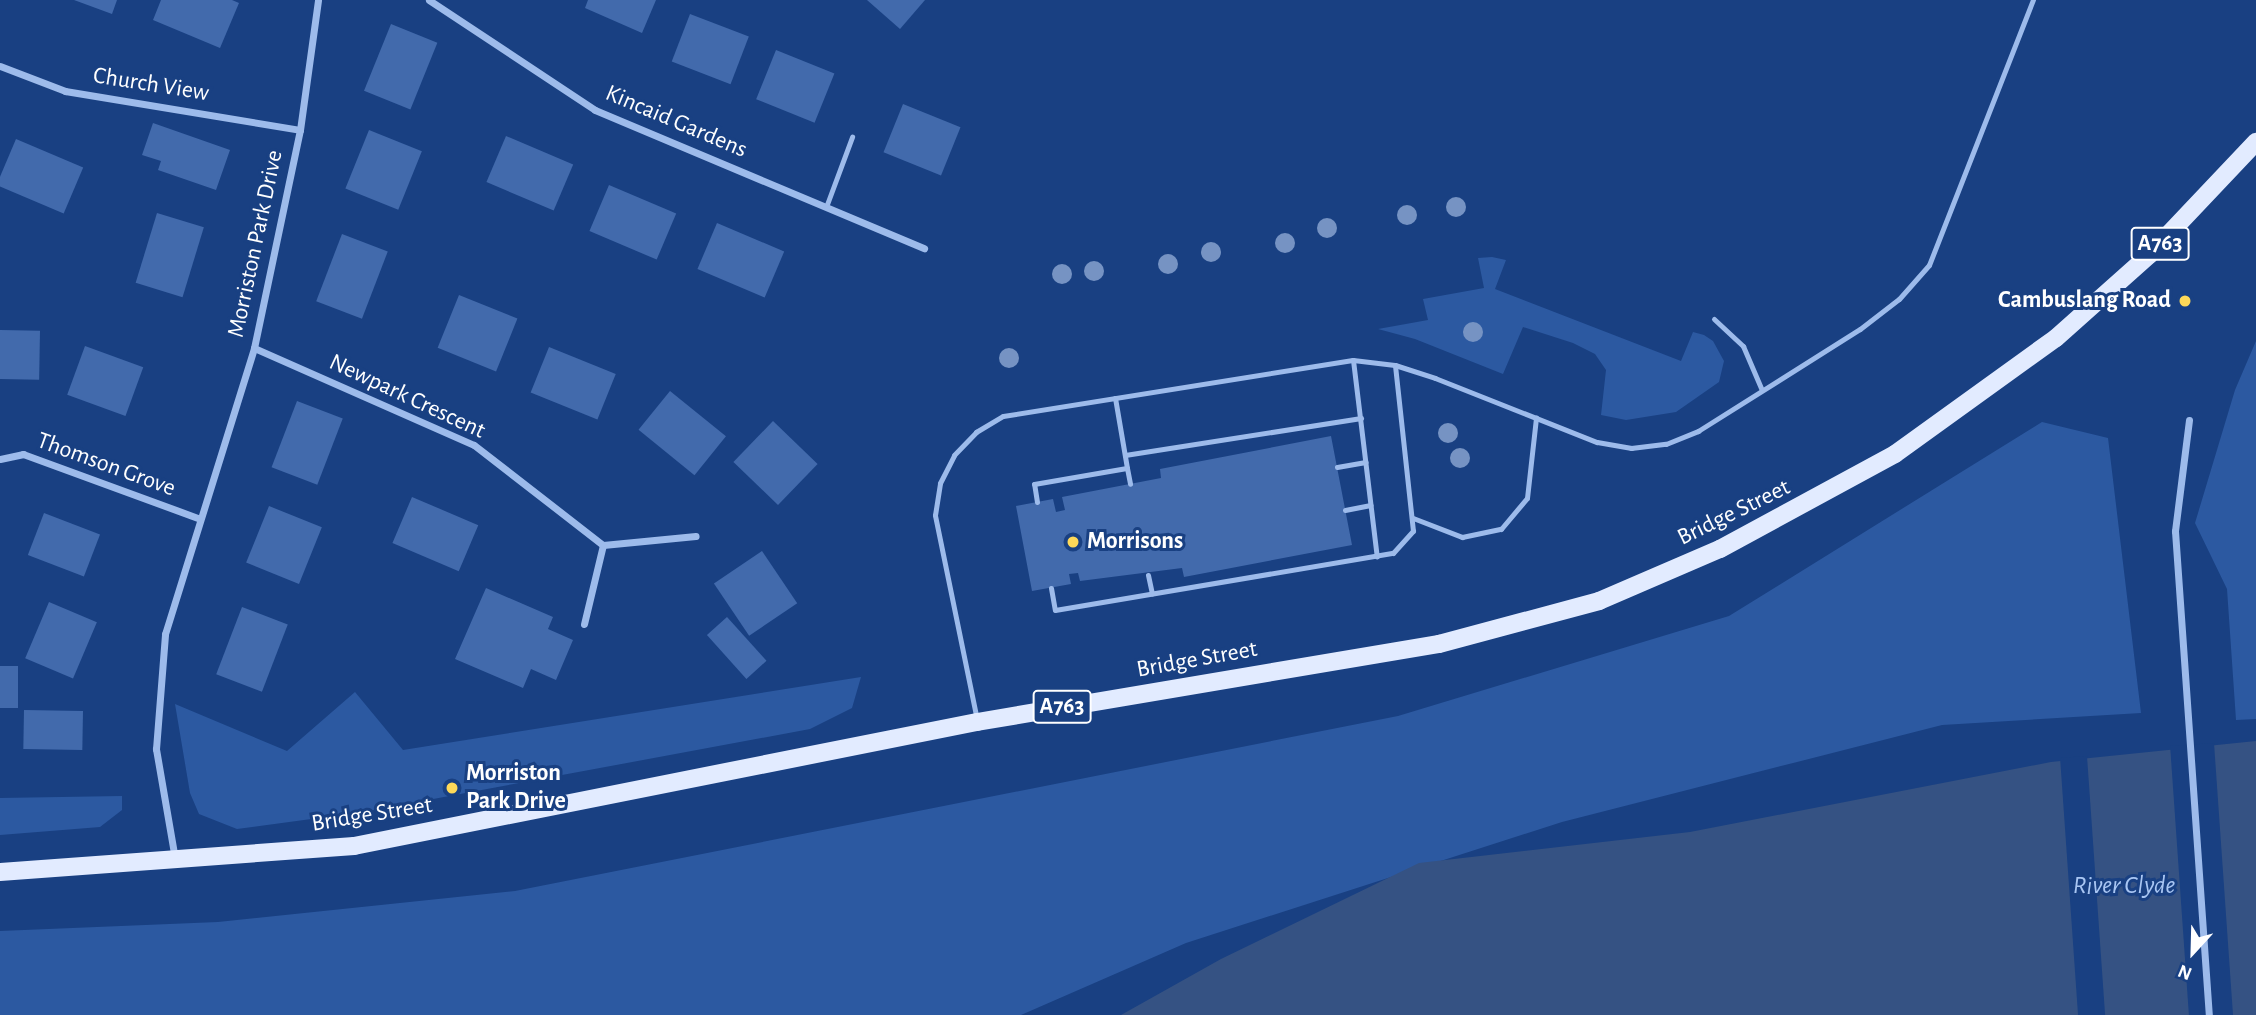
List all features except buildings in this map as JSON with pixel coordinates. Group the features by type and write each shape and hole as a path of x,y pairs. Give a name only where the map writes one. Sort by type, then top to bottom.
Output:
{"main road":[{"name":"Bridge Street","path":"0,872 354,846 977,722 1439,644 1599,601 1720,549 1895,454 2056,338 2149,256 2256,142"}],"street":[{"name":"Morriston Park Drive","path":"176,860 156,749 165,634 198,518 254,348 300,130 318,0"},
{"name":"Kincaid Gardens","path":"429,0 596,110 924,248"},
{"name":"Church View","path":"0,66 65,91 300,130"},
{"name":"Newpark Crescent","path":"254,348 474,445 603,545"},
{"path":"2189,420 2175,531 2209,1015"},
{"name":"Thomson Grove","path":"0,459 23,454 198,518"},
{"path":"584,624 603,545 696,537"}],"lane":[{"path":"977,722 935,515 940,483 954,455 976,432 1003,416 1353,360 1395,366 1597,442 1631,448 1666,444 1698,431 1761,388 1860,329 1899,299 1928,265 2033,0"},
{"path":"826,207 852,137"},
{"path":"1714,319 1743,346 1761,388"},
{"path":"1353,360 1377,557"},
{"path":"1051,588 1055,610 1377,557 1406,543 1413,531 1413,518 1395,366"},
{"path":"1115,398 1130,484"},
{"path":"1125,455 1361,418"},
{"path":"1413,518 1462,537 1501,529 1527,498 1536,418"},
{"path":"1337,467 1366,462"},
{"path":"1037,502 1034,484 1127,468"},
{"path":"1345,510 1371,505"},
{"path":"1148,575 1152,594"}],"shaded area":[{"path":"1478,258 1506,260 1495,289 1681,361 1693,332 1704,335 1713,341 1724,361 1719,382 1676,412 1626,420 1601,415 1606,370 1595,354 1573,343 1523,327 1503,374 1415,339 1378,329 1428,320 1423,299 1484,288"},
{"path":"2256,341 2256,719 2236,720 2227,589 2195,523 2235,390"},
{"path":"2042,422 2108,438 2141,713 1942,725 1562,822 1186,943 1021,1015 0,1015 0,931 218,922 515,891 1398,716 1729,616"},
{"path":"861,677 852,708 810,729 363,812 237,829 199,814 190,793 175,704 287,751 355,692 403,750"},
{"path":"122,796 122,810 100,827 0,835 0,798"}],"water":[{"name":"River Clyde","path":"2256,741 2256,1015 1121,1015 1221,959 1419,863 1690,832 2051,762"}],"pier":[{"path":"2214,743 2233,1015 2189,1015 2170,746"},
{"path":"2087,756 2105,1015 2078,1015 2060,758"}],"place":[{"name":"Cambuslang Road","path":"2185,301"},
{"name":"Morrisons","path":"1073,542"},
{"name":"Morriston Park Drive","path":"452,788"}]}
